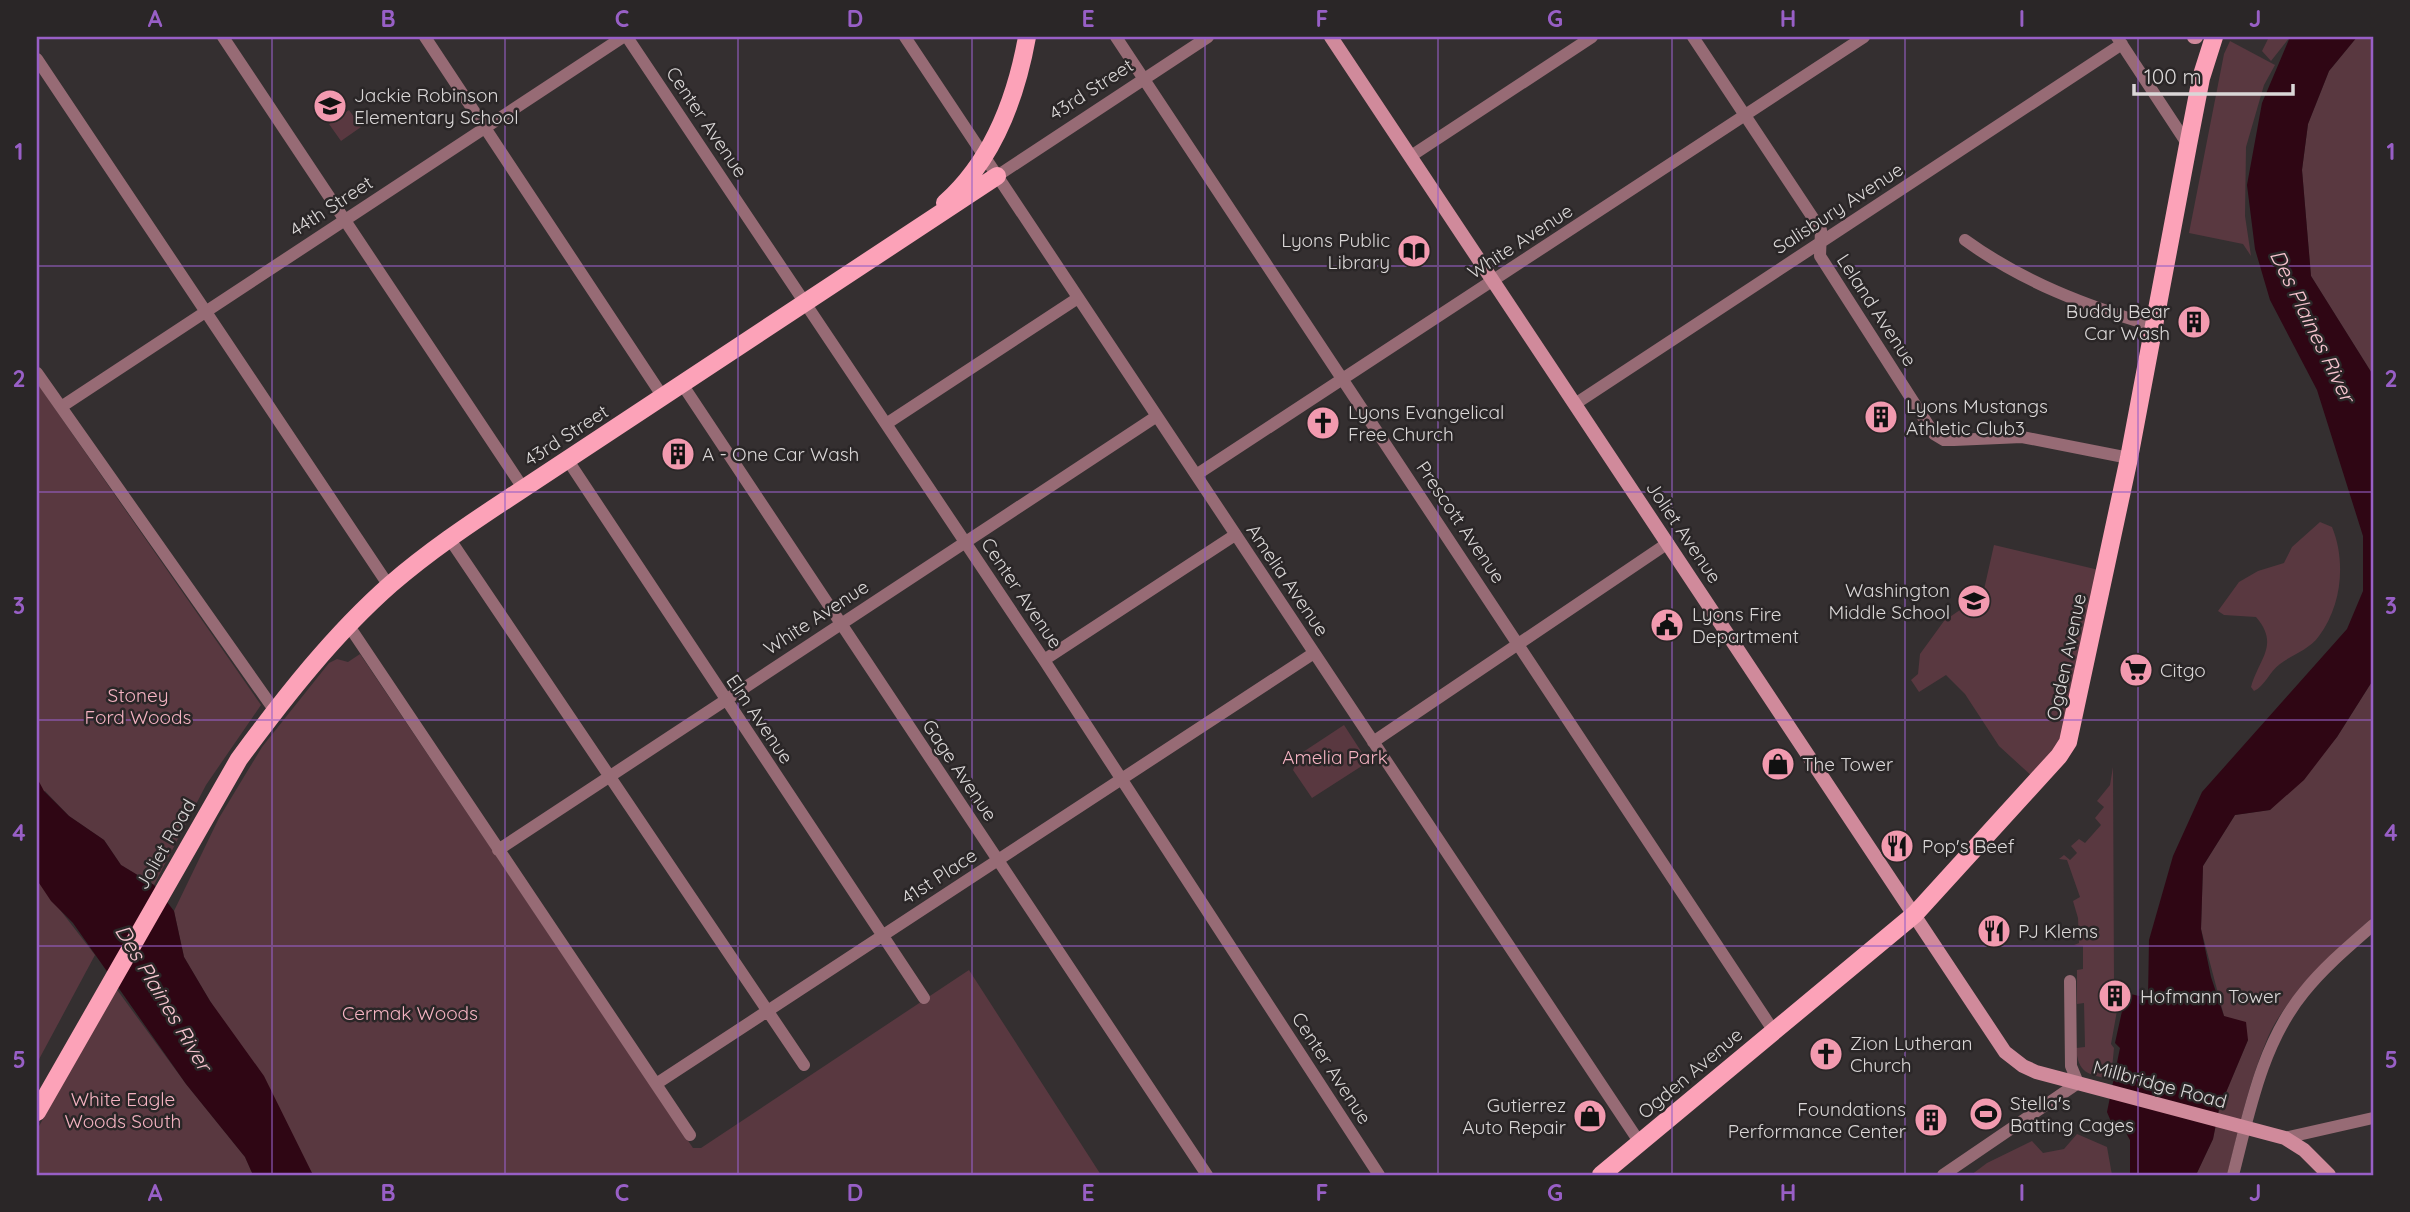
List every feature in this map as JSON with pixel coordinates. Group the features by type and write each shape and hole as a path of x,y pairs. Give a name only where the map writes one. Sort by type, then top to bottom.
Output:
{"main road":[{"path":"911,233 949,199 984,156 1018,81 1027,37"},
{"name":"Ogden Avenue","path":"1601,1175 1915,914 2059,756 2068,742 2129,458 2188,145 2204,39"},
{"path":"911,233 997,176"},
{"name":"43rd Street","path":"275,711 349,626 389,586 449,538 911,233"},
{"name":"Joliet Road","path":"37,1112 239,759 275,711"}],"street":[{"path":"223,37 523,488"},
{"path":"425,37 663,397"},
{"name":"44th Street","path":"61,407 625,37"},
{"name":"Center Avenue","path":"625,37 1044,660 1378,1175"},
{"name":"Amelia Avenue","path":"905,37 1640,1143"},
{"name":"Prescott Avenue","path":"1116,37 1773,1030"},
{"name":"43rd Street","path":"997,176 1208,37"},
{"path":"1411,156 1592,37"},
{"name":"Leland Avenue","path":"1693,37 1821,230 1820,256 1938,438 1954,440 2022,437 2129,458"},
{"name":"White Avenue","path":"1196,475 1864,37"},
{"name":"Joliet Avenue","path":"1334,38 2005,1052 2023,1066 2078,1083"},
{"path":"2119,40 2188,145"},
{"name":"Salisbury Avenue","path":"1576,404 2119,40"},
{"path":"37,59 389,586"},
{"path":"1965,240 1995,262 2037,285 2088,306 2154,326"},
{"path":"886,424 1078,298"},
{"path":"37,373 275,711"},
{"name":"Gage Avenue","path":"682,384 839,625 1207,1175"},
{"name":"White Avenue","path":"498,850 1157,416"},
{"name":"Elm Avenue","path":"567,459 924,998"},
{"path":"1044,660 1235,535"},
{"path":"449,538 804,1065"},
{"path":"1373,741 1668,543"},
{"path":"349,626 690,1135"},
{"name":"41st Place","path":"656,1084 1314,653"},
{"path":"2233,1175 2239,1125 2272,1045 2290,1012 2319,975 2373,925"},
{"path":"1943,1175 2078,1083 2071,1066 2070,981"},
{"name":"Millbridge Road","path":"2078,1083 2096,1085 2285,1138 2305,1150 2329,1175"},
{"path":"2285,1138 2373,1118"}],"green space":[{"path":"2269,37 2290,37 2271,61 2262,51"},
{"path":"2357,37 2373,37 2373,375 2311,276 2302,170 2308,124 2329,71"},
{"path":"2230,41 2275,65 2264,85 2246,147 2245,216 2251,256 2243,244 2189,233 2224,54"},
{"path":"349,110 361,127 341,141 329,124"},
{"name":"Stoney Ford Woods","path":"37,383 261,705 206,785 154,885 121,865 104,840 69,816 45,791 37,796"},
{"path":"2320,522 2332,527 2339,554 2339,583 2333,611 2315,641 2280,664 2254,691 2251,687 2254,677 2266,652 2263,627 2256,617 2224,615 2218,611 2239,582 2258,571 2284,563 2292,547"},
{"path":"1994,545 2103,571 2070,730 2035,779 1999,746 1965,694 1946,675 1919,692 1911,680 1918,674 1920,654 1944,621 1983,594"},
{"name":"Cermak Woods","path":"360,654 693,1148 701,1148 969,970 1101,1175 313,1175 184,957 174,911 219,818 262,747 329,663 337,659 348,662"},
{"path":"2373,680 2373,917 2314,972 2277,1021 2255,1071 2227,1175 2196,1175 2213,1139 2219,1109 2248,1040 2224,1016 2201,929 2203,866 2235,815 2270,810 2337,737"},
{"name":"Amelia Park","path":"1344,725 1368,762 1312,798 1293,770 1300,754"},
{"path":"2113,767 2114,983 2113,986 2108,985 2103,1003 2118,1005 2111,1044 2114,1048 2111,1079 2090,1074 2082,1068 2077,1056 2076,1048 2085,1047 2084,1003 2077,1004 2077,970 2083,969 2083,946 2074,945 2079,943 2078,918 2073,901 2080,897 2067,860 2059,859 2064,855 2070,860 2077,853 2071,846 2079,839 2085,843 2101,825 2095,818 2104,807 2097,801 2110,785"},
{"path":"37,880 95,955 37,1063"},
{"name":"White Eagle Woods South","path":"115,987 186,1084 245,1157 253,1175 37,1175 37,1130"},
{"path":"2077,1134 2107,1147 2112,1175 1971,1175 1987,1163 2032,1141 2043,1153 2064,1149"}],"water":[{"name":"Des Plaines River","path":"2290,37 2357,37 2329,71 2308,124 2302,170 2311,276 2373,375 2373,680 2337,737 2304,780 2270,810 2235,815 2203,866 2201,929 2211,977 2224,1016 2246,1022 2248,1040 2219,1109 2213,1139 2196,1175 2130,1175 2130,1140 2125,1131 2112,1124 2107,1112 2120,1048 2115,1043 2126,993 2148,998 2149,940 2173,856 2202,792 2347,629 2363,591 2363,536 2317,390 2270,300 2255,249 2247,185 2262,103"},
{"name":"Des Plaines River","path":"37,778 44,791 69,816 104,840 121,865 154,885 174,911 184,957 210,1001 264,1076 313,1175 253,1175 245,1157 186,1084 73,923 51,901 37,880"}],"place":[{"name":"Jackie Robinson Elementary School","path":"330,106"},
{"name":"Lyons Public Library","path":"1414,251"},
{"name":"Buddy Bear Car Wash","path":"2194,322"},
{"name":"Lyons Mustangs Athletic Club3","path":"1881,417"},
{"name":"Lyons Evangelical Free Church","path":"1323,423"},
{"name":"A - One Car Wash","path":"678,454"},
{"name":"Washington Middle School","path":"1974,601"},
{"name":"Lyons Fire Department","path":"1667,625"},
{"name":"Citgo","path":"2136,670"},
{"name":"The Tower","path":"1778,764"},
{"name":"Pop's Beef","path":"1897,846"},
{"name":"PJ Klems","path":"1994,931"},
{"name":"Hofmann Tower","path":"2115,996"},
{"name":"Zion Lutheran Church","path":"1826,1054"},
{"name":"Stella's Batting Cages","path":"1986,1114"},
{"name":"Gutierrez Auto Repair","path":"1590,1116"},
{"name":"Foundations Performance Center","path":"1931,1120"}]}
